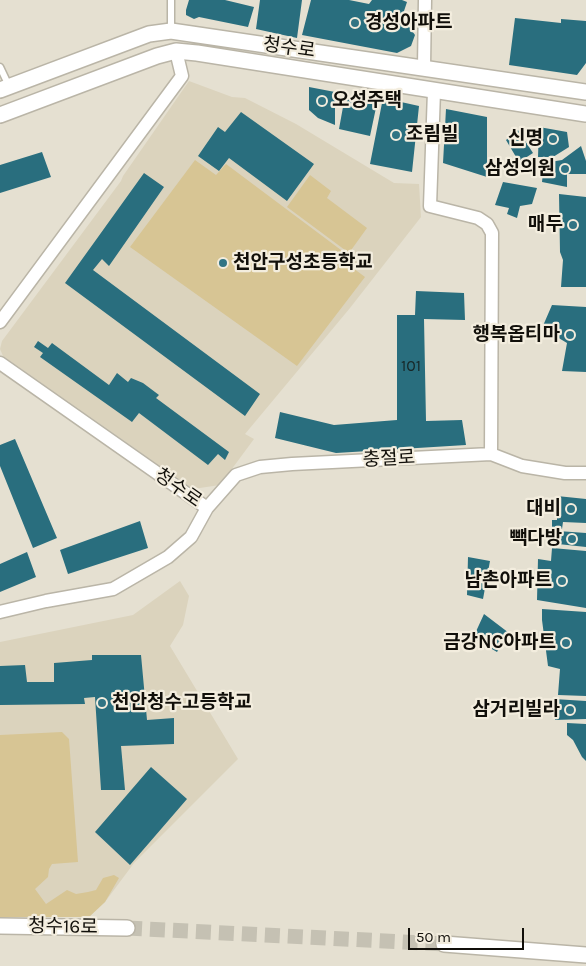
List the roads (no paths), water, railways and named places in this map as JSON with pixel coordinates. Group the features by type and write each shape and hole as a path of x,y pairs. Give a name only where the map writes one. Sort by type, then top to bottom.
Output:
{"street":[{"path":"424,0 424,67"},
{"path":"0,322 182,76 171,31"},
{"name":"청수로","path":"5,89 149,34 171,31 586,92"},
{"name":"청수로","path":"0,115 157,56 176,52 197,53 586,114"},
{"path":"434,91 430,206 478,218 487,224 492,233 491,454"},
{"name":"청수로","path":"0,363 207,508 191,537 168,557 113,589 46,601 0,612"},
{"name":"충절로","path":"207,508 236,475 260,467 292,464 491,454 522,466 586,473"},
{"name":"청수16로","path":"0,926 126,928"},
{"path":"444,944 586,955"}],"lane":[{"path":"171,0 171,31"},
{"path":"0,66 5,89"}],"tunnel":[{"path":"127,928 444,944"}],"place":[{"name":"경성아파트","path":"355,23"},
{"name":"오성주택","path":"322,101"},
{"name":"조림빌","path":"396,135"},
{"name":"신명","path":"553,139"},
{"name":"삼성의원","path":"565,169"},
{"name":"매두","path":"573,225"},
{"name":"천안구성초등학교","path":"223,263"},
{"name":"행복옵티마","path":"570,335"},
{"name":"대비","path":"571,509"},
{"name":"빽다방","path":"572,539"},
{"name":"남촌아파트","path":"562,581"},
{"name":"금강NC아파트","path":"566,643"},
{"name":"천안청수고등학교","path":"102,703"},
{"name":"삼거리빌라","path":"570,710"}]}
